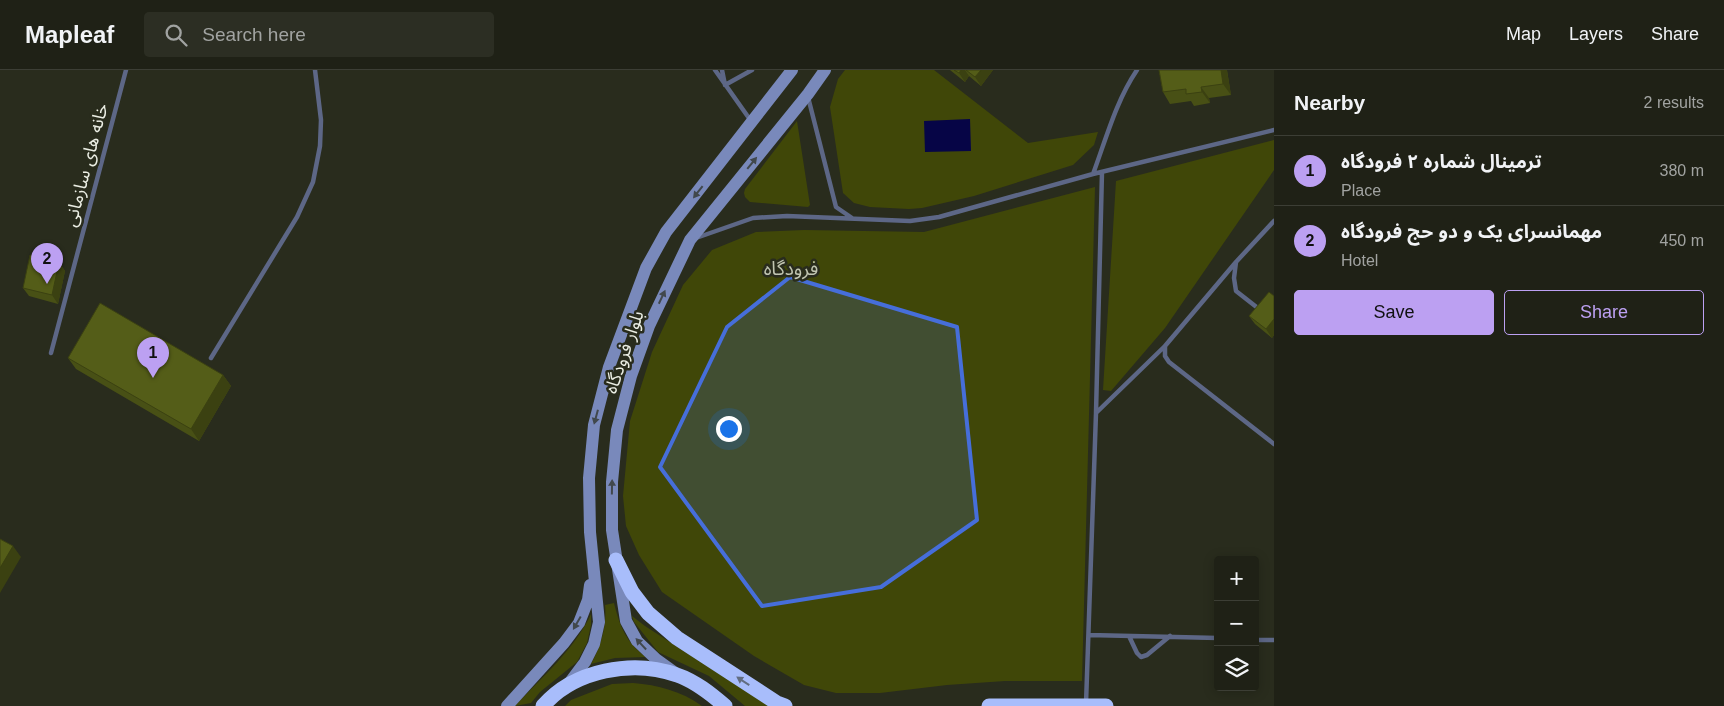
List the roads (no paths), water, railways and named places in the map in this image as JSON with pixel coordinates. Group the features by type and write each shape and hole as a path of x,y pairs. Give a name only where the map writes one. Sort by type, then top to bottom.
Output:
{"highway":[{"path":"616,560 632,592 648,613 677,638 777,703 785,706"},
{"path":"542,705 566,686 594,674 622,668 650,668 678,675 708,692 725,706"},
{"path":"989,706 1106,706"}],"street":[{"name":"بلوار فرودگاه","path":"566,686 584,662 594,644 599,622 592,560 589,478 594,425 609,367 646,268 666,232 792,70"},
{"name":"بلوار فرودگاه","path":"678,675 656,659 637,641 626,621 612,530 612,482 617,430 631,376 649,326 690,240 808,94 825,70"},
{"path":"507,706 564,643 579,623 588,600 592,560"}],"lane":[{"name":"خانه های سازمانی","path":"50,353 126,70"},
{"path":"211,358 297,217 313,182 320,146 321,120 315,70"},
{"path":"715,70 752,122"},
{"path":"722,70 725,85"},
{"path":"725,85 752,70"},
{"path":"1093,174 1111,123 1129,82 1137,70"},
{"path":"808,94 836,207 853,218"},
{"path":"690,240 753,218 787,216 910,221 939,217 1093,174 1274,130"},
{"path":"1086,705 1102,172"},
{"path":"1096,413 1149,364 1236,262 1274,221"},
{"path":"1236,262 1234,278 1236,291 1264,314"},
{"path":"1164,346 1165,356 1169,362 1274,444"},
{"path":"1088,635 1214,638"},
{"path":"1129,636 1137,653 1142,657 1170,636"},
{"path":"1259,640 1274,640"}],"place":[{"name":"مهمانسرای یک و دو حج فرودگاه","path":"47,284"},
{"name":"ترمينال شماره ۲ فرودگاه","path":"153,378"}],"district":[{"name":"فرودگاه","path":"791,268"}]}
